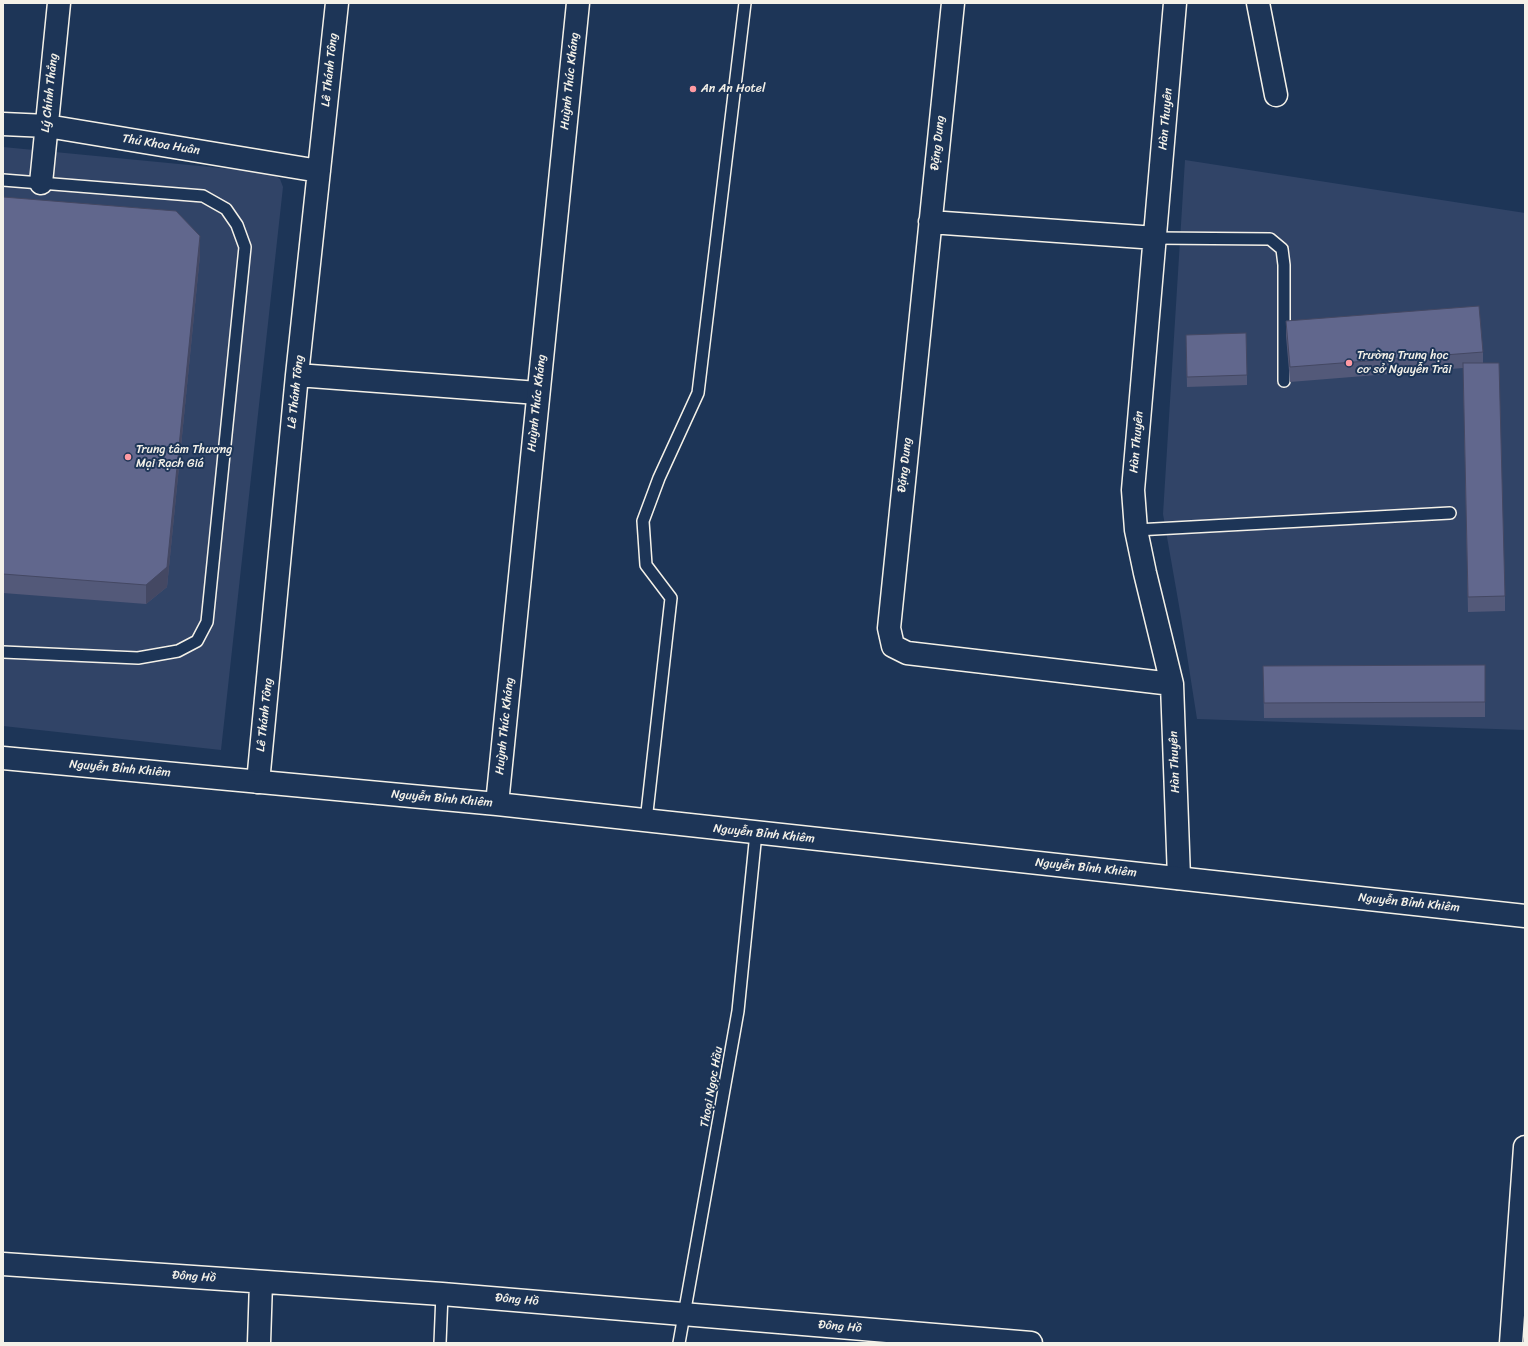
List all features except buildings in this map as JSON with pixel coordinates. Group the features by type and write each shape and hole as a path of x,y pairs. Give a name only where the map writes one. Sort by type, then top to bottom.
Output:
{"street":[{"name":"Lý Chính Thắng","path":"41,183 59,3"},
{"name":"Lê Thánh Tông","path":"258,782 298,375 337,3"},
{"name":"Huỳnh Thúc Kháng","path":"497,804 578,3"},
{"name":"Đặng Dung","path":"953,3 889,628 892,646 907,653 1172,684"},
{"name":"Hàn Thuyên","path":"1175,3 1156,238 1133,490 1136,530 1172,684 1179,878"},
{"path":"1258,3 1276,95"},
{"name":"Thủ Khoa Huân","path":"3,124 47,126 319,171"},
{"path":"930,222 1156,238"},
{"path":"298,375 538,393"},
{"name":"Nguyễn Bỉnh Khiêm","path":"3,758 497,804 1525,916"},
{"path":"1511,1343 1525,1147"},
{"name":"Đông Hồ","path":"3,1264 442,1294 1031,1343"},
{"path":"259,1343 262,1282"}],"lane":[{"path":"646,821 671,598 646,565 643,521 659,478 698,393 744,3"},
{"path":"3,180 203,196 226,209 237,225 245,247 207,622 197,641 178,651 138,658 3,652"},
{"path":"1156,238 1270,239 1282,249 1284,265 1284,381"},
{"path":"1136,530 1450,513"},
{"name":"Thoại Ngọc Hầu","path":"679,1343 738,1011 756,833"},
{"path":"440,1343 442,1294"}],"shaded area":[{"name":"Trung tâm Thương Mại Rạch Giá","path":"3,147 272,173 280,179 283,187 221,750 3,726"},
{"name":"Trường Trung học cơ sở Nguyễn Trãi","path":"1185,160 1525,213 1525,730 1197,719 1163,514"}],"place":[{"name":"An An Hotel","path":"693,89"},
{"name":"Trường Trung học cơ sở Nguyễn Trãi","path":"1349,363"},
{"name":"Trung tâm Thương Mại Rạch Giá","path":"128,457"}]}
